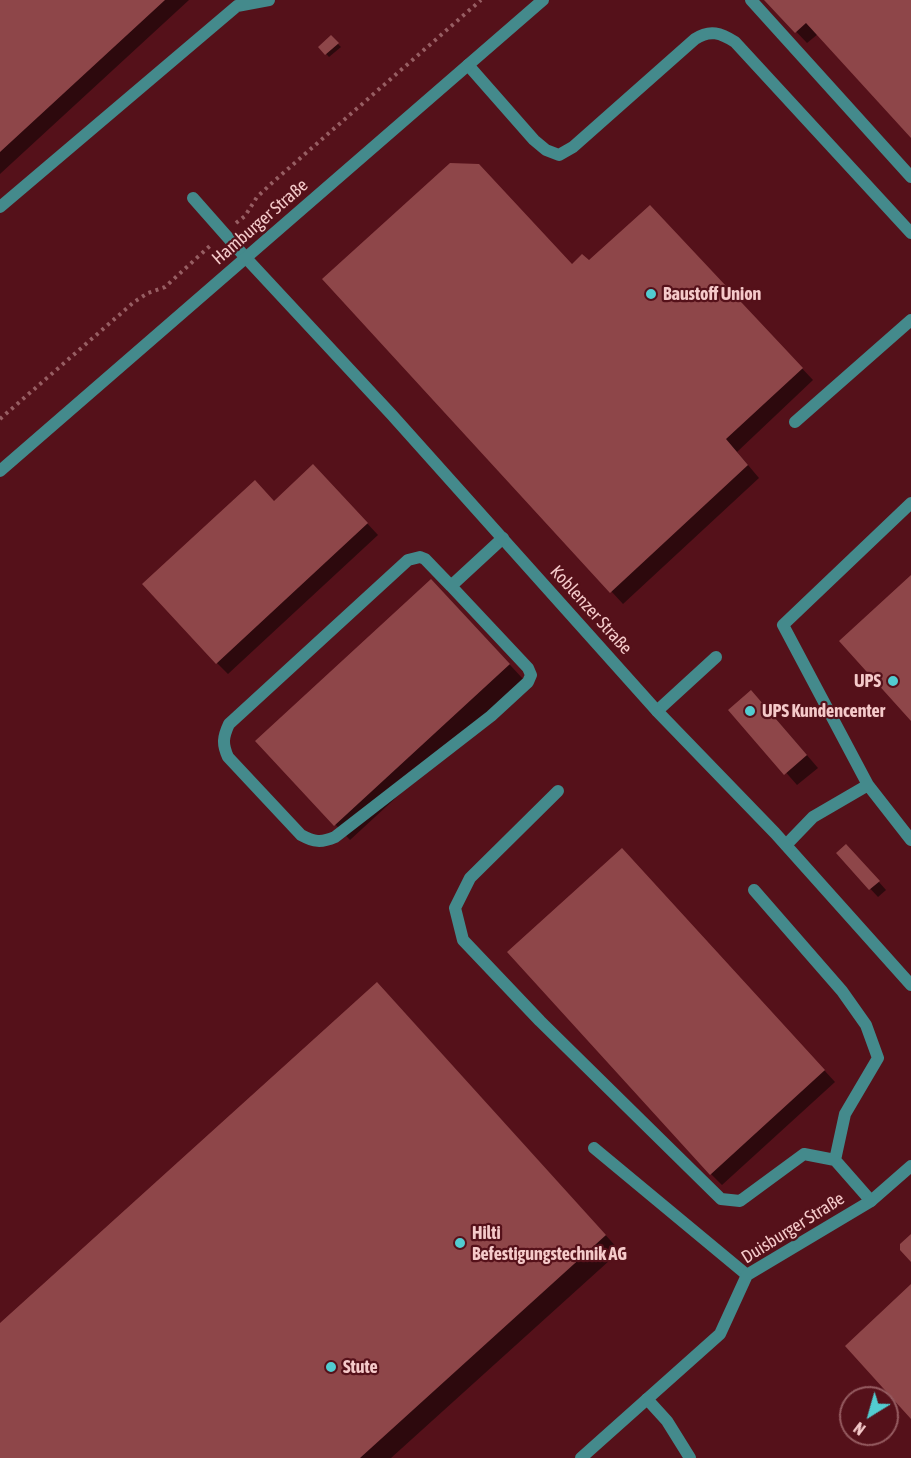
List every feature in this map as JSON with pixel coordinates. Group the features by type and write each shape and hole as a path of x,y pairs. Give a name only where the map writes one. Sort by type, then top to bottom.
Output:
{"street":[{"path":"0,207 237,6 269,0"},
{"name":"Hamburger Straße","path":"0,471 543,0"},
{"path":"751,0 911,177"},
{"path":"468,65 534,140 546,150 559,155 573,147 695,39 713,32 724,35 735,42 911,233"},
{"name":"Koblenzer Straße","path":"193,198 392,415 657,711 786,845 911,985"},
{"path":"795,422 911,320"},
{"path":"911,504 783,625 867,785 911,840"},
{"path":"451,586 503,538"},
{"path":"420,557 425,559 451,586 528,668 531,675 528,682 491,716 335,837 313,842 301,835 228,757 223,736 229,724 408,560 420,557"},
{"path":"657,711 716,657"},
{"path":"786,845 813,817 867,785"},
{"path":"558,791 471,878 455,908 463,940 540,1021 721,1199 740,1201 804,1154 835,1160 871,1201"},
{"path":"754,890 842,991 866,1025 878,1058 845,1114 835,1160"},
{"path":"594,1148 747,1275"},
{"name":"Duisburger Straße","path":"581,1458 720,1334 747,1275 871,1201 911,1166"},
{"path":"647,1399 667,1421 690,1458"}],"path":[{"path":"0,419 134,302 148,293 165,287 245,216 257,197 273,182 481,0"}],"building":[{"path":"0,0 165,0 0,152"},
{"path":"764,0 911,0 911,138 806,23 795,33"},
{"path":"331,35 339,43 325,55 318,47"},
{"path":"450,163 479,164 572,264 582,254 589,260 650,205 803,368 726,439 748,465 610,593 322,279"},
{"path":"313,464 368,523 216,664 142,584 255,480 274,501"},
{"name":"UPS","path":"911,575 911,721 839,641"},
{"path":"431,579 510,664 334,826 255,741"},
{"path":"751,690 807,755 784,775 728,710"},
{"path":"846,844 880,881 869,890 836,853"},
{"path":"622,848 825,1070 710,1175 507,952"},
{"path":"377,982 606,1235 360,1458 0,1458 0,1323"},
{"path":"911,1234 911,1262 900,1250 900,1244"},
{"path":"911,1284 911,1419 899,1406 899,1386 881,1386 845,1346"}],"place":[{"name":"Baustoff Union","path":"651,294"},
{"name":"UPS","path":"893,681"},
{"name":"UPS Kundencenter","path":"750,711"},
{"name":"Hilti Befestigungstechnik AG","path":"460,1243"},
{"name":"Stute","path":"331,1367"}]}
